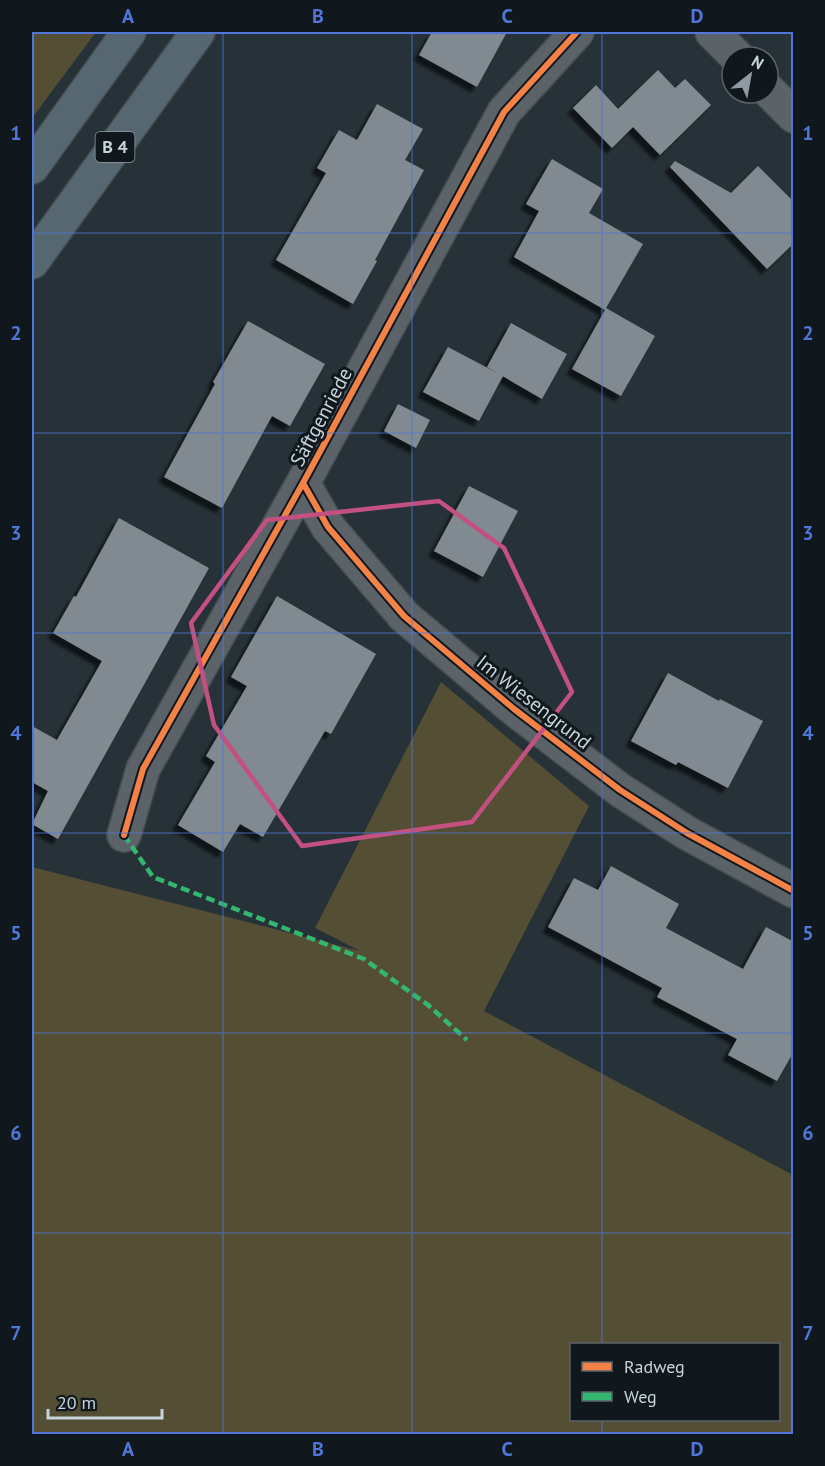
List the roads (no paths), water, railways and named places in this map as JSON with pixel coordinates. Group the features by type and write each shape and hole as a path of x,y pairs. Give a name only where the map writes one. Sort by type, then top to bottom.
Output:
{"highway":[{"path":"32,167 129,32"},
{"name":"B 4","path":"32,262 198,32"}],"street":[{"name":"Säftgenriede","path":"124,835 143,769 303,483 504,112 577,32"},
{"path":"712,32 724,45"},
{"path":"780,102 794,116"},
{"name":"Im Wiesengrund","path":"303,483 328,527 404,616 514,710 620,790 687,833 794,891"}]}
